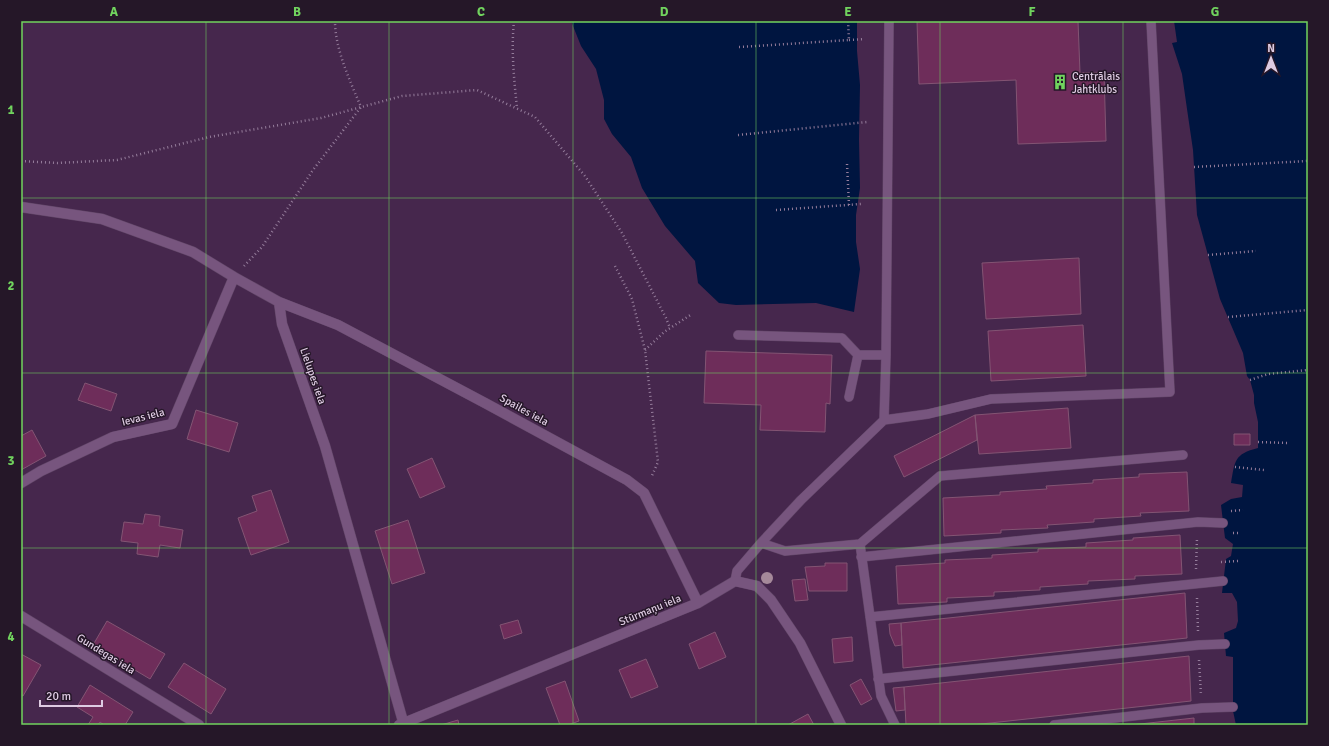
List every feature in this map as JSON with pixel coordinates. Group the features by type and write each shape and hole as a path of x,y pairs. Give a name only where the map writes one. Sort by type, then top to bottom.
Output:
{"street":[{"path":"21,207 102,219 192,252 279,302"},
{"name":"Ievas iela","path":"21,483 113,437 172,424 234,277"},
{"name":"Spailes iela","path":"279,302 338,325 486,403 627,480 644,493 698,603"},
{"name":"Lielupes iela","path":"279,302 282,324 325,446 402,724"},
{"path":"735,581 757,586 771,600 800,643 841,725"},
{"name":"Stūrmaņu iela","path":"402,724 698,603 735,581"},
{"name":"Gundegas iela","path":"21,616 199,725"}],"lane":[{"path":"884,420 889,21"},
{"path":"735,581 738,570 761,543 801,500 884,420 928,414 991,398 1170,392 1151,21"},
{"path":"738,335 842,338 858,355 886,355"},
{"path":"848,397 858,355"},
{"path":"761,543 785,551 860,544 940,476 1183,455"},
{"path":"861,557 1198,522 1223,523"},
{"path":"860,544 881,696 895,725"},
{"path":"870,618 1223,581"},
{"path":"878,679 1198,645 1225,644"},
{"path":"1054,725 1202,708 1233,707"}],"path":[{"path":"335,21 335,29 344,66 361,107"},
{"path":"514,21 512,37 513,69 517,108"},
{"path":"848,21 849,40"},
{"path":"739,47 864,39"},
{"path":"21,161 57,163 118,160 209,138 321,118 402,96 477,90 535,117 585,176 622,233 670,328"},
{"path":"234,277 262,247 313,170 361,107"},
{"path":"738,135 867,122"},
{"path":"1194,167 1308,161"},
{"path":"847,164 848,205"},
{"path":"776,210 861,204"},
{"path":"1208,255 1256,251"},
{"path":"615,266 632,299 645,350 658,462 644,493"},
{"path":"1228,317 1308,310"},
{"path":"645,350 664,332 692,314"},
{"path":"1250,380 1268,374 1308,370"},
{"path":"1258,442 1287,443"},
{"path":"1234,467 1264,470"},
{"path":"1198,522 1196,584 1202,708"},
{"path":"1221,562 1239,561"}],"water":[{"path":"571,21 857,21 857,51 860,85 860,188 856,215 856,242 860,269 854,312 816,303 736,305 719,303 698,283 695,261 665,226 642,188 631,157 612,134 604,119 604,100 596,69 581,46"},
{"path":"1174,21 1308,21 1308,725 1236,725 1233,711 1233,657 1226,656 1224,633 1236,628 1238,621 1237,602 1232,593 1222,593 1226,559 1231,556 1233,544 1225,538 1221,505 1231,499 1242,497 1243,485 1231,483 1235,464 1244,453 1258,448 1258,422 1254,395 1250,380 1247,376 1243,353 1220,299 1197,215 1193,150 1182,74 1172,43 1177,42"}],"building":[{"name":"Centrālais Jahtklubs","path":"917,21 1078,21 1080,73 1104,72 1106,141 1018,144 1016,80 919,84"},
{"path":"1079,258 1081,314 986,319 982,263"},
{"path":"1083,325 1086,376 991,381 988,331"},
{"path":"706,351 832,355 830,404 826,403 825,432 760,430 761,405 704,403"},
{"path":"85,383 117,394 111,411 78,400"},
{"path":"1068,408 1071,448 979,454 975,415"},
{"path":"196,410 238,423 229,452 187,439"},
{"path":"975,415 977,440 904,477 894,456"},
{"path":"32,430 46,456 21,470 21,436"},
{"path":"1234,434 1250,434 1250,445 1234,445"},
{"path":"432,458 445,487 420,498 407,469"},
{"path":"1187,472 1189,511 1140,513 1141,516 1094,519 1094,522 1047,525 1048,528 1001,530 1001,533 944,536 943,498 1000,495 1000,492 1047,489 1046,486 1093,483 1093,480 1139,477 1139,474"},
{"path":"271,490 289,542 251,555 238,518 257,511 252,496"},
{"path":"145,514 160,516 159,526 183,530 180,548 160,545 158,557 137,554 138,543 121,541 124,522 143,524"},
{"path":"408,520 425,573 392,584 375,531"},
{"path":"1180,535 1182,574 1135,576 1135,579 1088,581 1088,584 1040,587 1040,590 994,592 994,596 947,598 947,602 898,604 896,566 945,563 945,560 992,558 992,555 1038,552 1038,549 1086,547 1086,543"},
{"path":"825,563 847,563 847,591 809,591 805,567 825,566"},
{"path":"805,579 808,600 795,601 792,580"},
{"path":"1185,593 1187,638 903,668 901,623"},
{"path":"518,620 522,633 504,639 500,625"},
{"path":"107,621 165,654 150,679 93,645"},
{"path":"901,623 902,645 895,646 890,634 889,624"},
{"path":"715,632 726,657 699,669 689,644"},
{"path":"852,637 853,661 834,663 832,639"},
{"path":"21,654 41,665 23,696 21,695"},
{"path":"1189,656 1191,701 972,725 906,725 904,687"},
{"path":"646,659 658,687 631,698 619,670"},
{"path":"184,663 226,689 211,714 168,687"},
{"path":"861,679 872,699 861,705 850,685"},
{"path":"565,681 579,721 568,725 560,725 546,688"},
{"path":"90,685 133,712 125,725 104,725 100,722 98,725 88,725 93,717 77,707"},
{"path":"904,687 905,710 896,711 893,688"},
{"path":"808,714 814,725 788,725"},
{"path":"1194,718 1194,725 1131,725"},
{"path":"458,720 459,725 441,725"}],"place":[{"name":"Centrālais Jahtklubs","path":"1060,82"}]}
